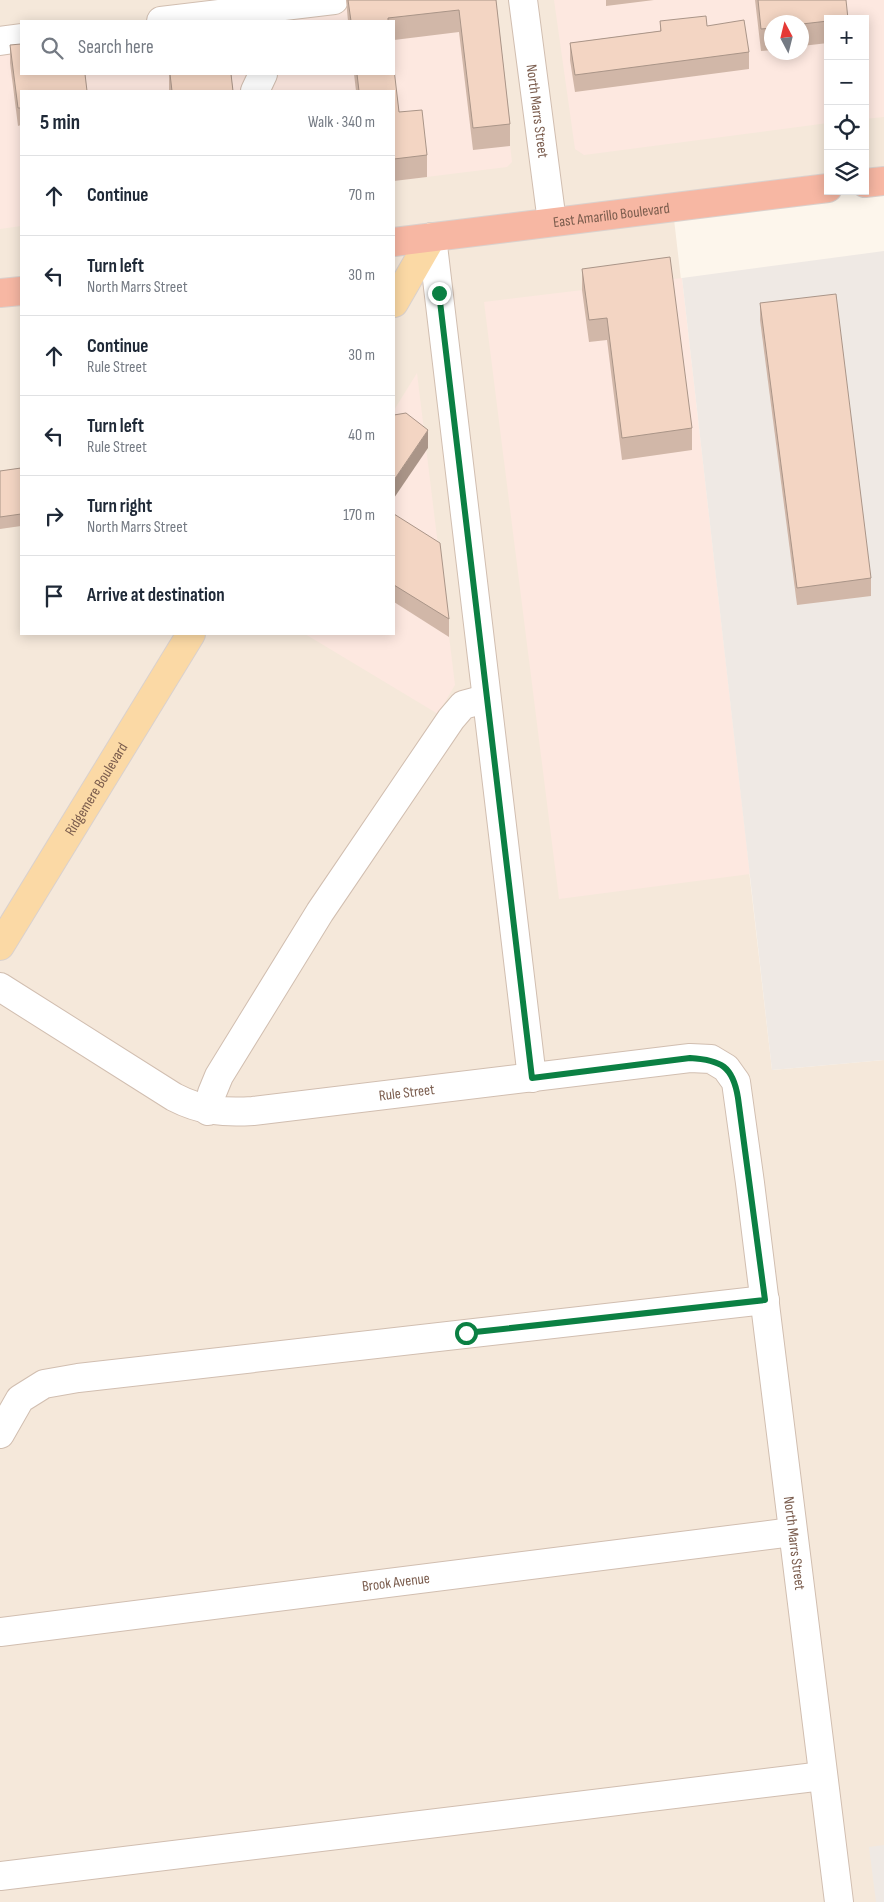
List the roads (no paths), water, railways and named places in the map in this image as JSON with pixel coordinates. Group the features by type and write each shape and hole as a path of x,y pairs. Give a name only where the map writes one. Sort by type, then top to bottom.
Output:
{"highway":[{"path":"869,183 884,181"},
{"name":"East Amarillo Boulevard","path":"395,242 824,188"},
{"path":"0,294 20,291"}],"main road":[{"path":"395,301 432,237"},
{"name":"Ridgemere Boulevard","path":"0,946 190,635"}],"street":[{"path":"169,20 334,0"},
{"name":"North Marrs Street","path":"523,0 552,222"},
{"path":"0,41 20,38"},
{"path":"255,90 262,75"},
{"path":"432,237 485,699 532,1078"},
{"path":"208,1111 212,1093 219,1076 320,912 451,719 463,706 485,699"},
{"name":"Rule Street","path":"0,987 174,1097 191,1106 208,1111 253,1111 690,1058 711,1059 726,1068 736,1082 750,1183"},
{"name":"North Marrs Street","path":"750,1183 839,1902"},
{"path":"0,1434 20,1399 44,1384 78,1378 765,1300"},
{"name":"Brook Avenue","path":"0,1632 792,1532"},
{"path":"0,1876 823,1776"}]}
